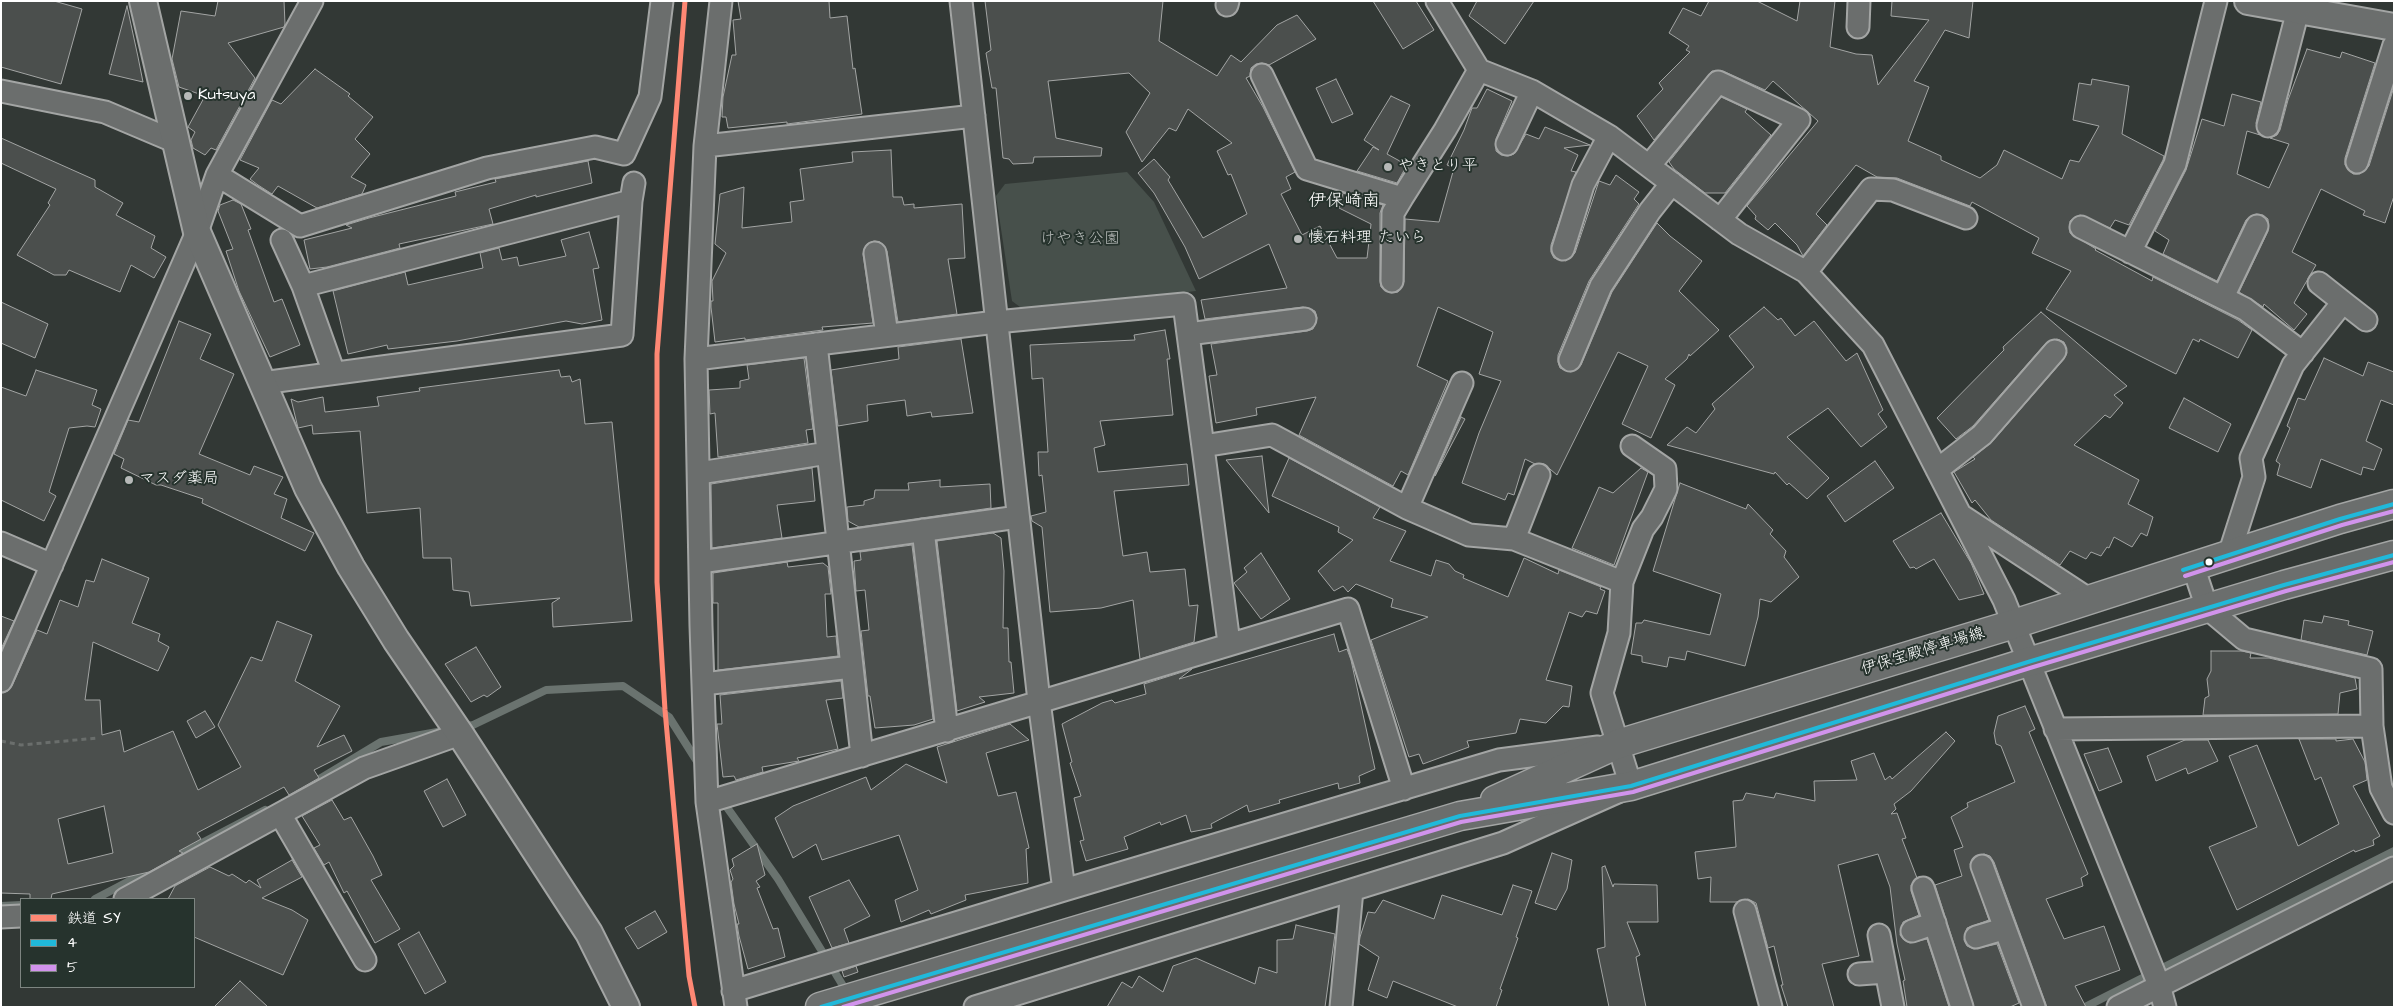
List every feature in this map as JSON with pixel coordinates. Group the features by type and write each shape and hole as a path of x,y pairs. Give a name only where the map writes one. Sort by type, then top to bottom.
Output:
{"main road":[{"name":"伊保宝殿停車場線","path":"1460,816 1618,744 2014,624 2394,504"},
{"name":"伊保宝殿停車場線","path":"820,1007 1460,816 1631,786 2028,662 2207,608 2394,555"}],"street":[{"path":"143,1 197,232 308,488 351,567 396,640 460,734 589,933 626,1007"},
{"path":"1,681 197,232 217,175 312,1"},
{"path":"217,175 300,226 487,168 594,146 624,154 650,96 662,1"},
{"path":"720,1 705,146 696,359 707,802 735,999 1064,890 1498,760 1618,744"},
{"path":"961,1 1039,701 1064,890"},
{"path":"1437,1 1479,70 1532,91 1609,136 1739,234 1806,272 1873,344 2004,600 2159,985 2166,1007"},
{"path":"1858,27 1859,1"},
{"path":"2130,252 2175,164 2216,1"},
{"path":"2248,1 2394,27"},
{"path":"2268,126 2298,10"},
{"path":"2357,162 2394,45"},
{"path":"1392,281 1393,213 1445,130 1479,70"},
{"path":"1262,75 1307,169 1402,198"},
{"path":"1649,166 1718,82 1799,120 1720,220"},
{"path":"1,91 105,112 176,142"},
{"path":"1507,144 1532,91"},
{"path":"705,146 974,116"},
{"path":"1563,249 1583,185 1609,136"},
{"path":"1570,360 1600,313 1601,286 1650,211 1672,183"},
{"path":"1806,272 1871,189 1893,190 1966,218"},
{"path":"262,383 622,335 632,192 302,286"},
{"path":"2222,297 2257,226"},
{"path":"2081,227 2245,309 2303,353"},
{"path":"282,240 302,286 334,373"},
{"path":"875,253 887,335"},
{"path":"2319,283 2366,320"},
{"path":"2229,555 2254,477 2251,458 2293,366 2343,302"},
{"path":"696,359 996,322 1184,304 1229,643"},
{"path":"1188,334 1305,319"},
{"path":"816,344 862,756"},
{"path":"1937,470 1982,435 2055,351"},
{"path":"1407,508 1462,383"},
{"path":"1203,446 1272,435 1407,508 1469,535 1514,539 1622,582"},
{"path":"975,1007 1503,843 1631,786 1602,693 1619,632 1622,582 1642,529 1652,517 1666,489 1665,469 1632,446"},
{"path":"699,473 828,453"},
{"path":"1514,539 1539,475"},
{"path":"1960,514 2090,600"},
{"path":"700,562 1018,517"},
{"path":"923,530 947,731"},
{"path":"1,544 52,565"},
{"path":"2194,566 2207,608 2244,638 2371,669 2372,726 2381,788 2394,813"},
{"path":"707,802 947,731 1229,643 1348,609 1404,788"},
{"path":"703,684 852,667"},
{"path":"2055,729 2372,726"},
{"path":"127,898 364,768 460,734"},
{"path":"280,814 365,960"},
{"path":"1982,866 2003,930 2034,1006"},
{"path":"2118,1007 2394,868"},
{"path":"1923,888 1962,1007"},
{"path":"1341,1007 1352,890"},
{"path":"1745,911 1771,1007"},
{"path":"1,917 20,916"},
{"path":"1912,930 1935,923"},
{"path":"1976,937 2003,930"},
{"path":"1879,935 1893,1007"},
{"path":"1859,974 1886,972"}],"path":[{"path":"1,741 21,746 98,738"}],"green space":[{"name":"けやき公園","path":"1127,172 1154,202 1196,291 1024,310 1012,301 996,196 1005,184"}],"building":[{"path":"1,1 54,1 82,9 61,84 1,67"},
{"path":"218,1 284,1 285,24 284,27 228,43 255,78 216,150 211,148 205,155 193,148 191,140 195,132 188,127 205,96 179,87 172,59 181,11 215,16"},
{"path":"738,1 829,1 830,18 847,16 853,69 855,68 862,114 787,124 787,122 728,128 726,117 722,117 723,97 732,55 736,55 733,20 741,19"},
{"path":"985,1 1163,1 1159,41 1217,76 1231,55 1241,62 1277,25 1297,15 1316,39 1269,65 1256,64 1251,68 1250,76 1246,78 1263,107 1295,172 1286,177 1291,189 1281,194 1302,235 1320,226 1337,258 1367,258 1371,224 1339,208 1343,193 1383,205 1380,213 1380,281 1381,287 1391,293 1398,292 1404,282 1405,219 1439,222 1454,168 1447,165 1464,130 1472,108 1477,108 1487,89 1512,101 1496,139 1496,151 1501,155 1508,156 1514,154 1526,134 1539,139 1545,127 1590,145 1564,148 1578,155 1571,171 1576,172 1551,245 1551,252 1554,258 1566,261 1575,253 1599,181 1610,185 1616,175 1639,192 1634,199 1639,204 1589,281 1558,355 1560,368 1571,372 1581,365 1612,292 1657,223 1670,236 1702,261 1679,291 1719,330 1690,356 1689,354 1687,359 1665,379 1675,385 1651,438 1622,424 1648,366 1618,352 1557,475 1544,464 1535,464 1525,459 1514,495 1508,493 1505,500 1462,483 1479,433 1501,381 1479,374 1493,332 1438,307 1417,366 1448,381 1408,475 1401,471 1393,486 1299,435 1316,397 1256,408 1257,415 1216,423 1209,376 1217,375 1211,344 1307,331 1313,329 1317,318 1315,311 1303,307 1205,319 1201,300 1287,288 1269,244 1199,279 1185,247 1154,193 1138,173 1154,159 1170,177 1168,180 1203,238 1247,214 1231,174 1228,175 1217,151 1232,143 1188,109 1176,131 1169,128 1142,162 1126,132 1150,93 1129,73 1048,81 1056,138 1102,148 1101,156 1034,157 1033,163 1013,164 1009,159 1003,158 996,88 992,88 986,53 991,50"},
{"path":"1373,1 1416,1 1434,30 1403,49"},
{"path":"1477,1 1534,1 1505,44 1469,16"},
{"path":"1709,1 1757,1 1797,21 1800,1 1835,1 1830,47 1856,54 1872,55 1878,85 1929,20 1891,16 1892,1 1973,1 1969,38 1945,30 1914,81 1929,87 1908,141 1941,156 1941,160 1980,178 1997,165 2004,150 2062,179 2070,160 2079,162 2099,126 2073,120 2079,83 2091,85 2092,79 2129,86 2122,134 2164,156 2163,160 2129,225 2115,220 2110,228 2080,215 2070,221 2070,233 2095,250 2152,281 2153,277 2238,320 2252,330 2238,358 2200,339 2199,342 2193,339 2176,374 2046,309 2071,271 2032,253 2039,238 1972,202 1970,206 1897,178 1877,177 1856,165 1816,214 1827,225 1803,256 1797,245 1775,223 1768,230 1755,219 1756,216 1747,206 1818,121 1773,81 1765,90 1723,71 1712,71 1654,140 1637,116 1663,89 1659,83 1690,52 1686,50 1689,46 1669,33 1683,8 1701,16"},
{"path":"127,6 138,57 143,82 109,74"},
{"path":"2307,49 2340,58 2342,52 2375,63 2345,158 2345,165 2353,174 2360,174 2369,166 2394,87 2394,196 2385,223 2363,215 2365,211 2321,189 2292,252 2316,265 2294,303 2307,314 2294,330 2264,304 2263,307 2239,292 2268,231 2268,219 2263,215 2256,214 2246,220 2217,281 2163,254 2169,240 2155,231 2186,170 2202,119 2224,126 2232,94 2261,102 2256,123 2260,135 2247,131 2237,174 2269,188 2289,144 2270,138 2277,135 2280,130 2288,100"},
{"path":"315,69 350,94 348,96 373,117 355,139 370,154 351,177 366,185 362,194 317,208 278,186 272,194 250,179 259,168 240,160 272,100 281,104"},
{"path":"1336,79 1353,114 1332,123 1316,88"},
{"path":"1391,96 1410,105 1387,154 1407,165 1397,183 1357,171 1373,147 1379,150 1364,140"},
{"path":"1721,97 1747,109 1745,112 1771,135 1725,193 1705,193 1674,169 1669,162"},
{"path":"1,138 95,180 95,187 123,203 116,215 155,236 151,248 166,257 154,278 131,265 120,292 69,270 66,275 54,275 17,255 50,205 48,203 56,189 1,163"},
{"path":"891,150 893,197 902,197 904,205 914,204 914,208 962,204 965,258 948,259 957,314 898,322 887,251 880,242 874,241 867,244 863,254 873,323 822,327 823,330 715,342 711,307 711,301 713,301 712,281 726,253 715,244 720,194 744,187 742,228 792,222 790,202 804,200 800,169 853,162 852,152"},
{"path":"588,161 592,183 536,197 536,195 489,209 493,224 399,244 400,248 327,267 310,269 304,240 352,228 346,225 369,218 456,196 455,192 496,182 495,179"},
{"path":"233,200 241,204 251,229 248,230 274,302 282,299 300,345 270,357 239,291 226,251 233,249 218,211 220,205"},
{"path":"589,232 599,268 593,269 602,320 582,324 566,321 457,341 388,349 387,345 348,354 333,291 405,272 408,285 483,268 480,253 499,248 502,260 517,257 519,266 566,256 561,240"},
{"path":"1,302 48,324 35,358 1,343"},
{"path":"1764,307 1778,320 1781,318 1795,336 1814,321 1846,361 1857,353 1883,410 1878,414 1887,427 1861,447 1828,408 1787,437 1829,478 1807,499 1789,483 1787,485 1775,472 1774,474 1667,445 1687,427 1696,433 1715,409 1712,404 1754,367 1729,336"},
{"path":"2041,312 2127,386 2114,395 2123,403 2110,418 2105,415 2074,445 2139,480 2128,504 2153,517 2147,536 2141,533 2132,547 2114,537 2109,548 2107,547 2101,556 2091,552 2086,559 2070,551 2060,565 1991,520 1975,500 1972,503 1954,472 1975,459 1973,457 1991,443 2064,359 2067,353 2064,342 2057,339 2046,343 1973,426 1956,439 1937,418 2004,350 2003,347"},
{"path":"179,321 211,334 200,359 234,374 199,454 250,475 254,466 283,477 274,494 287,499 281,518 314,533 305,551 202,503 203,499 156,485 121,468 124,459 114,454 128,420 139,422"},
{"path":"1165,330 1170,359 1167,359 1173,415 1100,421 1105,445 1094,448 1098,472 1187,464 1189,485 1114,491 1123,556 1147,552 1150,572 1185,569 1189,606 1198,605 1194,642 1140,659 1133,600 1101,608 1050,612 1042,527 1032,521 1031,516 1046,512 1042,475 1039,476 1038,452 1048,452 1043,378 1032,379 1030,345 1135,340 1134,335"},
{"path":"961,339 973,413 932,417 931,412 907,416 905,400 867,405 868,421 838,426 831,370 899,359 898,347"},
{"path":"804,358 813,429 806,430 808,443 718,457 715,413 710,414 709,390 740,388 740,381 749,379 747,365"},
{"path":"2324,358 2363,376 2368,362 2394,372 2394,405 2381,400 2366,441 2382,449 2374,470 2363,467 2361,475 2321,459 2311,488 2277,475 2280,464 2276,461 2290,428 2287,426 2298,398 2305,400"},
{"path":"36,370 97,390 92,405 101,409 95,427 69,428 49,492 56,496 44,521 1,500 1,387 26,396"},
{"path":"559,370 561,377 570,376 572,382 580,379 585,424 612,422 632,621 553,627 552,603 560,598 471,606 469,592 453,590 451,558 423,558 420,508 367,513 360,431 313,434 312,425 298,428 291,399 298,402 323,397 325,412 379,406 377,397 420,391 419,388"},
{"path":"2184,398 2231,424 2218,452 2169,428"},
{"path":"1461,417 1465,419 1435,476"},
{"path":"1262,456 1269,513 1226,460"},
{"path":"1289,458 1380,507 1373,518 1406,531 1390,561 1431,576 1436,560 1449,564 1455,571 1464,575 1463,578 1508,597 1524,558 1558,574 1559,570 1601,587 1600,589 1605,591 1597,614 1586,611 1582,617 1569,612 1546,680 1572,686 1569,707 1563,706 1546,723 1520,719 1516,733 1467,741 1469,747 1423,764 1419,754 1409,757 1371,640 1428,617 1391,607 1393,599 1356,584 1348,592 1343,586 1334,591 1318,571 1353,540 1338,532 1339,527 1272,496"},
{"path":"1875,461 1894,488 1845,522 1827,496"},
{"path":"812,468 815,501 777,505 782,538 712,548 711,484"},
{"path":"1641,468 1648,472 1614,565 1572,548 1599,487 1613,493"},
{"path":"940,480 940,487 990,484 991,508 859,527 848,521 847,507 864,505 864,501 874,498 875,490 909,490 908,483"},
{"path":"1680,483 1746,509 1748,504 1773,530 1770,534 1786,551 1784,557 1799,577 1771,602 1760,599 1758,617 1745,666 1687,651 1685,660 1669,657 1667,667 1642,662 1642,656 1631,654 1636,623 1642,623 1644,620 1710,635 1721,594 1653,571"},
{"path":"1941,513 1971,563 1984,594 1959,600 1934,559 1916,569 1914,567 1910,568 1893,541"},
{"path":"993,533 1001,538 1004,571 1003,628 1008,628 1009,662 1011,662 1014,693 979,697 985,702 957,711 937,541"},
{"path":"912,545 933,719 914,725 875,728 870,696 868,696 861,631 869,630 865,590 856,591 854,561 861,560 860,552"},
{"path":"1261,553 1290,599 1261,619 1234,583 1247,572 1244,568"},
{"path":"102,559 149,578 132,623 160,634 158,641 169,647 158,671 93,642 85,700 100,700 102,735 120,730 124,752 173,731 198,790 241,767 218,725 251,657 262,661 277,621 312,635 295,681 340,706 317,747 344,735 352,751 314,770 319,778 289,795 284,787 197,833 201,839 179,851 183,853 149,872 52,894 51,898 30,898 30,894 1,893 1,693 8,691 12,686 37,630 47,634 60,600 78,607 86,580 94,582","holes":["104,806 113,853 68,864 58,819"]},
{"path":"787,562 788,567 823,563 828,567 831,594 825,594 827,637 836,636 838,656 718,670 718,603 713,603 713,573"},
{"path":"1,616 14,621 1,649"},
{"path":"2324,616 2349,621 2348,625 2373,631 2367,655 2301,640 2304,620 2322,623"},
{"path":"1334,634 1339,652 1347,649 1351,660 1375,769 1359,776 1360,783 1339,789 1338,783 1279,800 1280,803 1249,812 1247,805 1211,824 1212,828 1191,832 1186,815 1161,825 1160,822 1124,837 1128,849 1086,861 1080,841 1084,840 1074,798 1081,796 1070,763 1072,762 1062,724 1102,703 1112,700 1115,703 1146,694 1144,684 1192,669 1179,679"},
{"path":"476,647 501,687 487,697 484,695 471,702 445,664"},
{"path":"2211,651 2242,651 2251,653 2250,658 2269,658 2355,678 2357,689 2340,693 2338,714 2203,715 2205,698 2209,696 2207,679 2211,671"},
{"path":"841,681 843,698 826,700 838,749 797,758 799,761 762,767 763,772 736,780 734,776 723,777 717,724 722,724 720,695"},
{"path":"2025,706 2035,729 2029,732 2088,874 2081,878 2083,886 2046,899 2064,939 2104,926 2120,970 2075,986 2086,1007 2047,1007 1994,862 1990,856 1984,854 1973,858 1970,864 1989,920 1967,928 1964,940 1967,946 1974,949 1997,944 2019,1003 2010,1007 1974,1007 1935,885 1962,876 1954,850 1963,847 1951,817 1968,807 1967,803 2015,782 2001,746 1996,744 1994,733 1998,716"},
{"path":"205,711 215,727 196,738 187,721"},
{"path":"1010,724 1029,740 986,753 998,796 1016,792 1029,848 1026,849 1028,883 965,895 966,900 931,914 929,910 901,922 895,900 918,890 899,835 822,860 816,844 793,858 775,818 793,806 866,777 871,790 906,764 947,783 937,747"},
{"path":"1946,732 1955,741 1911,791 1894,804 1896,809 1891,814 1897,813 1906,838 1902,839 1917,878 1911,885 1911,891 1919,915 1903,922 1900,935 1910,943 1927,939 1949,1007 1907,1007 1903,981 1905,980 1897,944 1890,887 1878,854 1838,865 1859,956 1822,964 1834,1007 1788,1007 1781,985 1783,985 1774,946 1768,948 1756,903 1748,899 1736,902 1710,902 1711,877 1698,879 1695,852 1736,847 1733,801 1743,800 1746,793 1774,798 1776,793 1815,801 1814,781 1857,780 1851,761 1874,753 1885,780 1890,776 1892,779"},
{"path":"2299,739 2336,739 2336,741 2353,739 2365,762 2367,780 2353,786 2380,836 2373,840 2374,845 2355,852 2354,850 2237,910 2209,847 2257,827 2229,756 2257,745 2298,846 2339,824 2321,777 2315,780"},
{"path":"2185,740 2208,740 2218,761 2188,774 2186,768 2156,781 2147,756"},
{"path":"2108,748 2122,782 2099,791 2084,754"},
{"path":"447,779 466,815 443,827 424,791"},
{"path":"332,800 344,820 351,817 373,856 382,875 371,880 400,929 375,943 347,891 344,893 329,862 324,865 314,848 320,845 302,816"},
{"path":"757,844 765,875 756,881 760,887 757,888 773,929 778,928 785,957 748,969 739,936 737,924 739,924 731,882 733,879 730,870 734,866 732,859"},
{"path":"1552,853 1572,860 1567,889 1556,910 1535,903"},
{"path":"292,860 302,877 262,898 292,910 308,920 283,975 195,937 195,898 169,898 175,886 210,867 229,876 232,874 246,883 249,880 261,888 257,880"},
{"path":"1605,866 1613,887 1614,884 1657,885 1658,922 1627,922 1640,955 1636,957 1646,1007 1609,1007 1597,949 1605,947 1602,867"},
{"path":"849,880 870,916 844,929 849,943 832,948 809,897"},
{"path":"1513,885 1532,891 1516,937 1518,938 1500,989 1502,990 1496,1007 1458,1007 1393,981 1387,998 1368,990 1379,957 1359,944 1360,937 1368,912 1375,913 1383,900 1434,919 1442,895 1502,915"},
{"path":"655,911 667,932 638,949 625,928"},
{"path":"1296,925 1335,934 1325,1007 1107,1007 1122,982 1132,988 1139,976 1163,992 1173,966 1196,958 1255,984 1259,967 1277,973 1277,940 1293,939"},
{"path":"419,932 446,982 425,994 398,944"},
{"path":"856,966 858,972 844,977 842,971"},
{"path":"240,981 268,1007 214,1007"}],"waterway":[{"path":"461,727 473,725 546,690 623,686 669,717 700,766"},
{"path":"293,795 381,742 443,731"},
{"path":"721,799 778,879 848,994"},
{"path":"97,898 265,810"},
{"path":"2085,1007 2394,851"},
{"path":"1,906 20,905"}],"rail line":[{"name":"SY","path":"685,1 657,354 657,582 665,710 689,976 695,1007"}],"transit line":[{"name":"4","path":"2183,570 2340,519 2394,504"},
{"name":"5","path":"2185,576 2342,525 2394,511"},
{"name":"4","path":"821,1007 1460,816 1631,786 2028,662 2284,585 2394,555"},
{"name":"5","path":"843,1007 1461,822 1633,792 2030,668 2286,591 2394,562"}],"place":[{"name":"Kutsuya","path":"188,96"},
{"name":"やきとり平","path":"1388,167"},
{"name":"懐石料理 たいら","path":"1298,239"},
{"name":"マスダ薬局","path":"129,480"}],"district":[{"name":"伊保崎南","path":"1344,202"}]}
